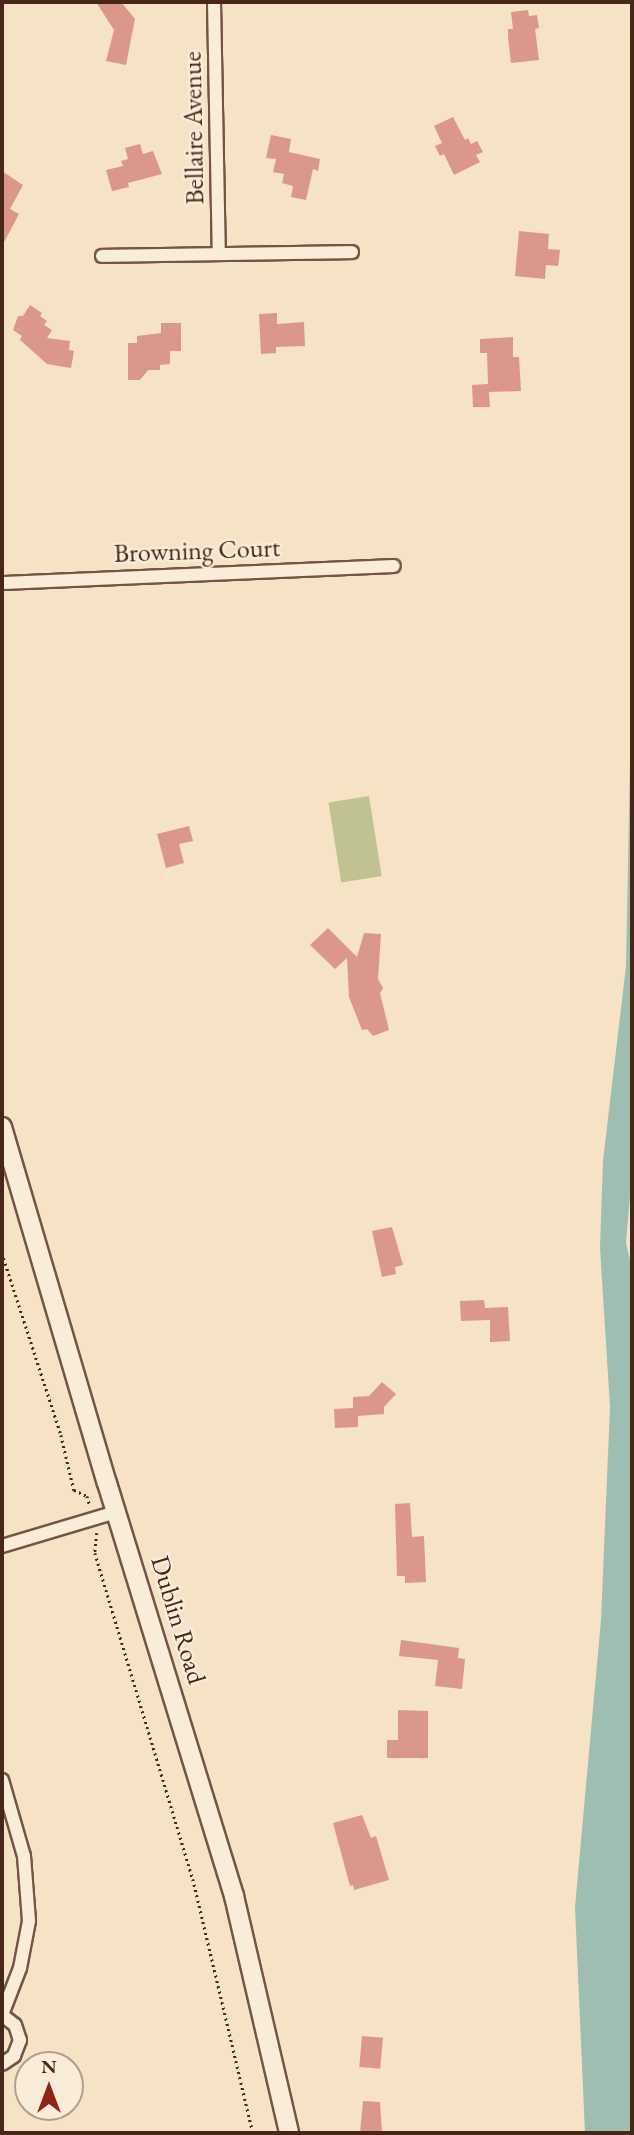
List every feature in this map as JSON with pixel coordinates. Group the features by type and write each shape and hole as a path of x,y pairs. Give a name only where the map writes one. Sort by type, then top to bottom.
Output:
{"main road":[{"name":"Dublin Road","path":"2,1127 116,1512 234,1894 289,2133"}],"street":[{"name":"Bellaire Avenue","path":"214,2 219,253"},
{"path":"102,256 352,252"},
{"name":"Browning Court","path":"2,583 394,566"},
{"path":"2,1546 116,1512"},
{"path":"2,1780 24,1856 29,1921 20,1969 2,2015 15,2025 20,2040 14,2056 2,2064"}],"path":[{"path":"2,1252 61,1435 74,1490 87,1496 98,1538 95,1553 193,1880 253,2133"}],"green space":[{"path":"369,796 382,876 341,882 329,802"}],"shaded area":[{"path":"632,658 632,1172 626,1243 632,1268 632,2133 585,2133 575,1907 601,1620 610,1407 600,1248 603,1161 626,966"}],"building":[{"path":"96,2 121,2 135,19 126,65 106,61 114,30"},
{"path":"528,10 529,16 537,15 539,28 535,29 539,60 511,63 508,29 513,29 511,12"},
{"path":"453,117 465,140 468,138 471,144 477,141 483,152 476,155 480,162 454,175 444,154 440,156 435,146 442,143 434,126"},
{"path":"271,135 291,139 289,152 320,159 318,171 313,169 306,200 291,197 293,186 282,183 284,174 273,172 276,159 266,158"},
{"path":"140,144 143,154 153,151 162,174 128,183 129,187 112,191 106,170 123,166 121,161 128,159 125,148"},
{"path":"2,171 23,185 10,209 19,214 2,246"},
{"path":"519,231 549,234 548,249 560,250 558,266 546,265 545,279 515,276"},
{"path":"30,305 42,313 40,316 47,321 44,325 52,330 47,338 70,341 69,350 74,351 71,368 47,364 20,340 22,336 13,330 18,316 23,316"},
{"path":"277,313 277,324 304,322 305,346 276,347 276,353 261,354 259,314"},
{"path":"161,323 181,323 181,351 170,351 170,364 160,365 160,370 148,370 140,380 128,380 128,343 137,343 137,336 161,333"},
{"path":"513,337 513,357 519,357 521,391 489,392 490,407 473,407 472,385 488,384 487,353 480,353 480,339"},
{"path":"189,826 193,841 179,844 184,863 166,868 157,834"},
{"path":"328,928 357,957 364,933 381,934 378,979 383,988 380,993 389,1030 373,1036 367,1029 362,1030 349,997 347,958 335,969 310,945"},
{"path":"392,1227 403,1265 395,1267 396,1274 382,1277 372,1231"},
{"path":"484,1300 485,1308 508,1307 510,1341 490,1342 490,1320 461,1321 460,1301"},
{"path":"382,1382 396,1394 384,1407 384,1414 358,1416 358,1427 335,1428 334,1409 353,1408 353,1397 369,1396"},
{"path":"410,1503 412,1537 424,1536 426,1582 405,1583 405,1576 397,1576 395,1504"},
{"path":"401,1640 459,1648 458,1658 465,1659 462,1689 435,1686 438,1660 399,1656"},
{"path":"398,1710 428,1711 428,1758 387,1758 387,1740 398,1740"},
{"path":"362,1815 371,1838 376,1836 389,1880 354,1890 353,1885 350,1886 333,1823"},
{"path":"362,2036 383,2038 380,2069 359,2067"},
{"path":"363,2101 380,2102 382,2133 360,2133"}]}
